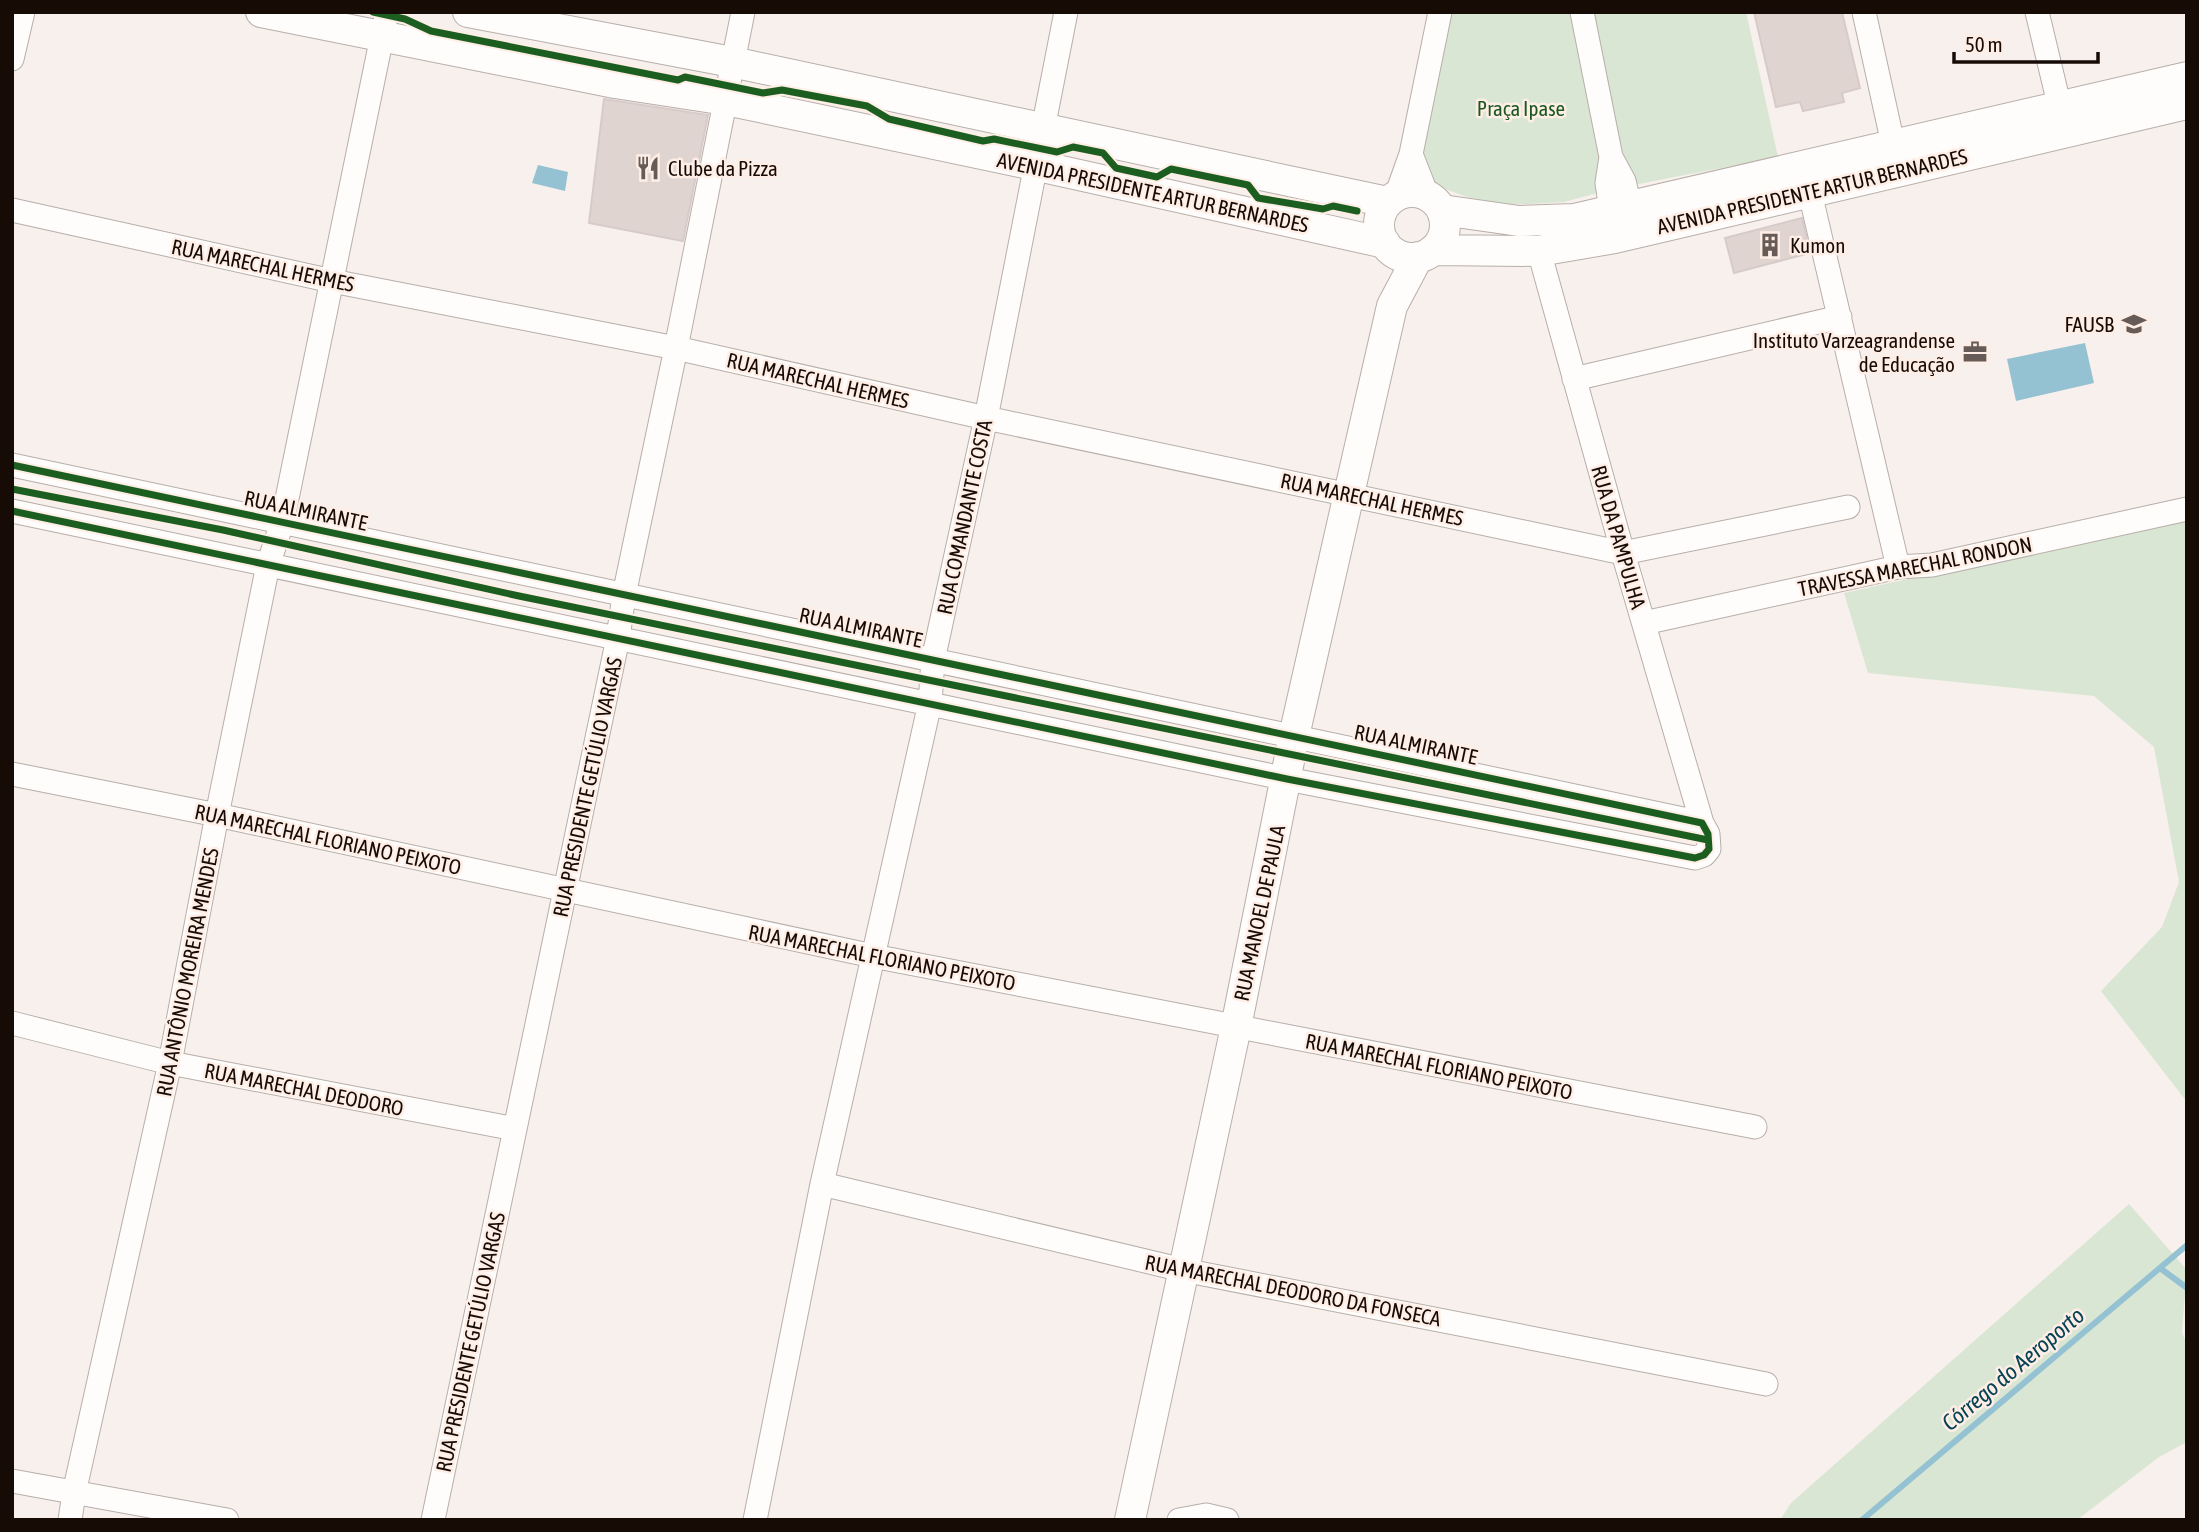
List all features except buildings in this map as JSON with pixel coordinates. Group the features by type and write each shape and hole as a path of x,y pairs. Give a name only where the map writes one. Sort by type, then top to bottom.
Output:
{"main road":[{"name":"AVENIDA PRESIDENTE ARTUR BERNARDES","path":"261,12 385,24 615,83 726,100 1034,165 1407,250 1539,251 1615,238 2187,104"},
{"name":"AVENIDA PRESIDENTE ARTUR BERNARDES","path":"468,12 531,18 1043,129 1391,199"},
{"name":"AVENIDA PRESIDENTE ARTUR BERNARDES","path":"1434,203 1518,221 1574,219 2187,78"},
{"path":"1406,192 1417,192 1434,203 1445,221 1444,232 1407,250 1380,233 1379,223 1391,199 1406,192"},
{"name":"RUA MANOEL DE PAULA","path":"1130,1520 1236,1027 1294,736 1407,250"}],"street":[{"path":"12,59 23,12"},
{"name":"RUA PRESIDENTE GETÚLIO VARGAS","path":"433,1520 618,638 624,594 743,12"},
{"name":"RUA COMANDANTE COSTA","path":"755,1520 822,1184 930,703 933,660 986,418 1066,12"},
{"path":"1391,199 1411,154 1440,12"},
{"path":"1582,12 1611,158 1624,181 1621,208"},
{"path":"1864,12 1893,144"},
{"path":"2037,12 2060,108"},
{"name":"RUA ANTÔNIO MOREIRA MENDES","path":"70,1520 170,1063 268,565 282,523 385,24"},
{"path":"1411,154 1434,203"},
{"path":"1810,192 1898,567"},
{"name":"RUA MARECHAL HERMES","path":"12,210 332,281 676,348 986,418 1623,553"},
{"name":"RUA DA PAMPULHA","path":"1287,779 1695,858 1704,855 1709,849 1708,834 1623,553 1539,251"},
{"path":"1574,379 1840,317"},
{"name":"RUA ALMIRANTE","path":"12,465 1703,823"},
{"path":"1623,553 1848,507"},
{"name":"TRAVESSA MARECHAL RONDON","path":"1644,623 1898,567 1932,565 2187,509"},
{"path":"12,511 1287,779"},
{"name":"RUA MARECHAL FLORIANO PEIXOTO","path":"12,774 217,815 873,956 1755,1126"},
{"name":"RUA MARECHAL DEODORO","path":"12,1023 170,1063 515,1129"},
{"name":"RUA MARECHAL DEODORO DA FONSECA","path":"822,1184 1183,1270 1766,1384"},
{"path":"12,1481 227,1520"},
{"path":"1179,1520 1206,1516 1227,1520"}],"green space":[{"name":"Praça Ipase","path":"1444,12 1746,12 1778,157 1613,189 1564,202 1508,205 1467,197 1424,181 1409,165"},
{"path":"2187,518 2187,1102 2101,991 2162,927 2179,882 2154,747 2094,696 1868,673 1844,593"},
{"path":"2129,1204 2187,1270 2182,1332 2187,1345 2187,1442 2159,1457 2077,1520 1780,1520 1791,1503"}],"water":[{"path":"538,165 568,172 565,191 532,183"},
{"path":"2085,343 2094,383 2016,401 2007,359"}],"waterway":[{"name":"Córrego do Aeroporto","path":"1862,1520 2187,1245"},
{"path":"2160,1268 2187,1288"}],"cycle path":[{"path":"373,12 405,19 431,31 678,80 685,77 763,93 782,90 867,106 889,119 983,141 994,139 1057,152 1073,147 1103,153 1116,168 1157,177 1171,169 1248,185 1258,198 1323,209 1333,206 1357,211"},
{"path":"12,465 1702,823 1708,834 1709,849 1704,855 1695,858 1287,779 12,511"},
{"path":"12,489 223,530 519,596 1708,840"}],"place":[{"name":"Clube da Pizza","path":"648,168"},
{"name":"Kumon","path":"1770,245"},
{"name":"FAUSB","path":"2134,324"},
{"name":"Instituto Varzeagrandense de Educação","path":"1975,352"}]}
